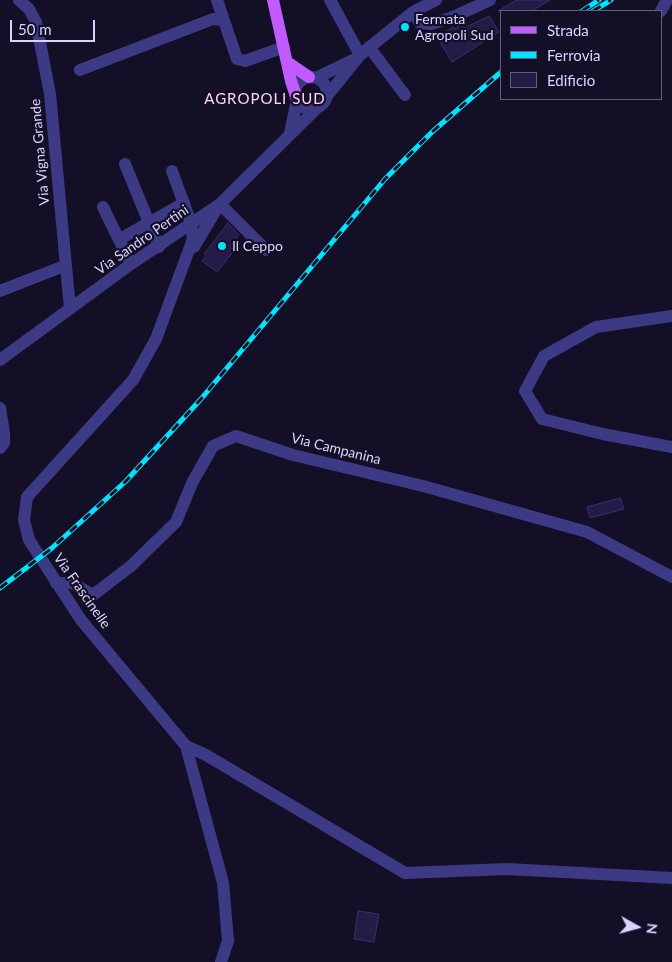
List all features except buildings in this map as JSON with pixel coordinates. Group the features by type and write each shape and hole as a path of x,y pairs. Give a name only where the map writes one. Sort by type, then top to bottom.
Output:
{"main road":[{"path":"273,0 296,96"},
{"path":"287,62 312,77"}],"street":[{"name":"Via Vigna Grande","path":"19,0 29,9 36,22 50,94 64,266 70,309"},
{"path":"217,0 236,57 239,60 245,61 284,47"},
{"path":"330,0 361,54 405,95"},
{"path":"296,96 308,108 318,107 361,54 413,12 436,0"},
{"path":"413,12 420,23 424,25 453,17 482,2"},
{"path":"80,70 213,19 223,20"},
{"path":"290,134 298,84 361,54"},
{"path":"312,77 324,83 327,96"},
{"name":"Via Sandro Pertini","path":"0,360 131,264 164,244 220,204 318,107"},
{"path":"125,164 148,222 164,244 178,240 188,252"},
{"path":"172,170 184,203 188,226"},
{"path":"120,239 184,203"},
{"path":"220,204 266,250"},
{"name":"Via Frascinelle","path":"188,252 220,204"},
{"path":"103,207 131,264"},
{"name":"Via Frascinelle","path":"188,226 193,239 156,339 133,380 27,496 24,520 29,540 81,620 186,746 224,883 228,941 221,962"},
{"path":"0,290 64,266"},
{"path":"672,316 596,327 544,356 525,392 542,419 603,434 672,447"},
{"path":"0,408 4,443 0,448"},
{"name":"Via Campanina","path":"56,583 72,583 93,595 131,566 176,522 192,483 213,446 236,436 293,455 423,486 588,532 672,577"},
{"path":"186,746 214,760 405,873 507,869 672,878"}],"railway":[{"path":"584,10 599,0"},
{"path":"595,10 611,0"},
{"path":"0,588 52,548 126,481 201,399 385,179 432,132 500,73"}],"place":[{"name":"Fermata Agropoli Sud","path":"405,27"},
{"name":"Il Ceppo","path":"222,246"}],"district":[{"name":"AGROPOLI SUD","path":"265,99"}]}
